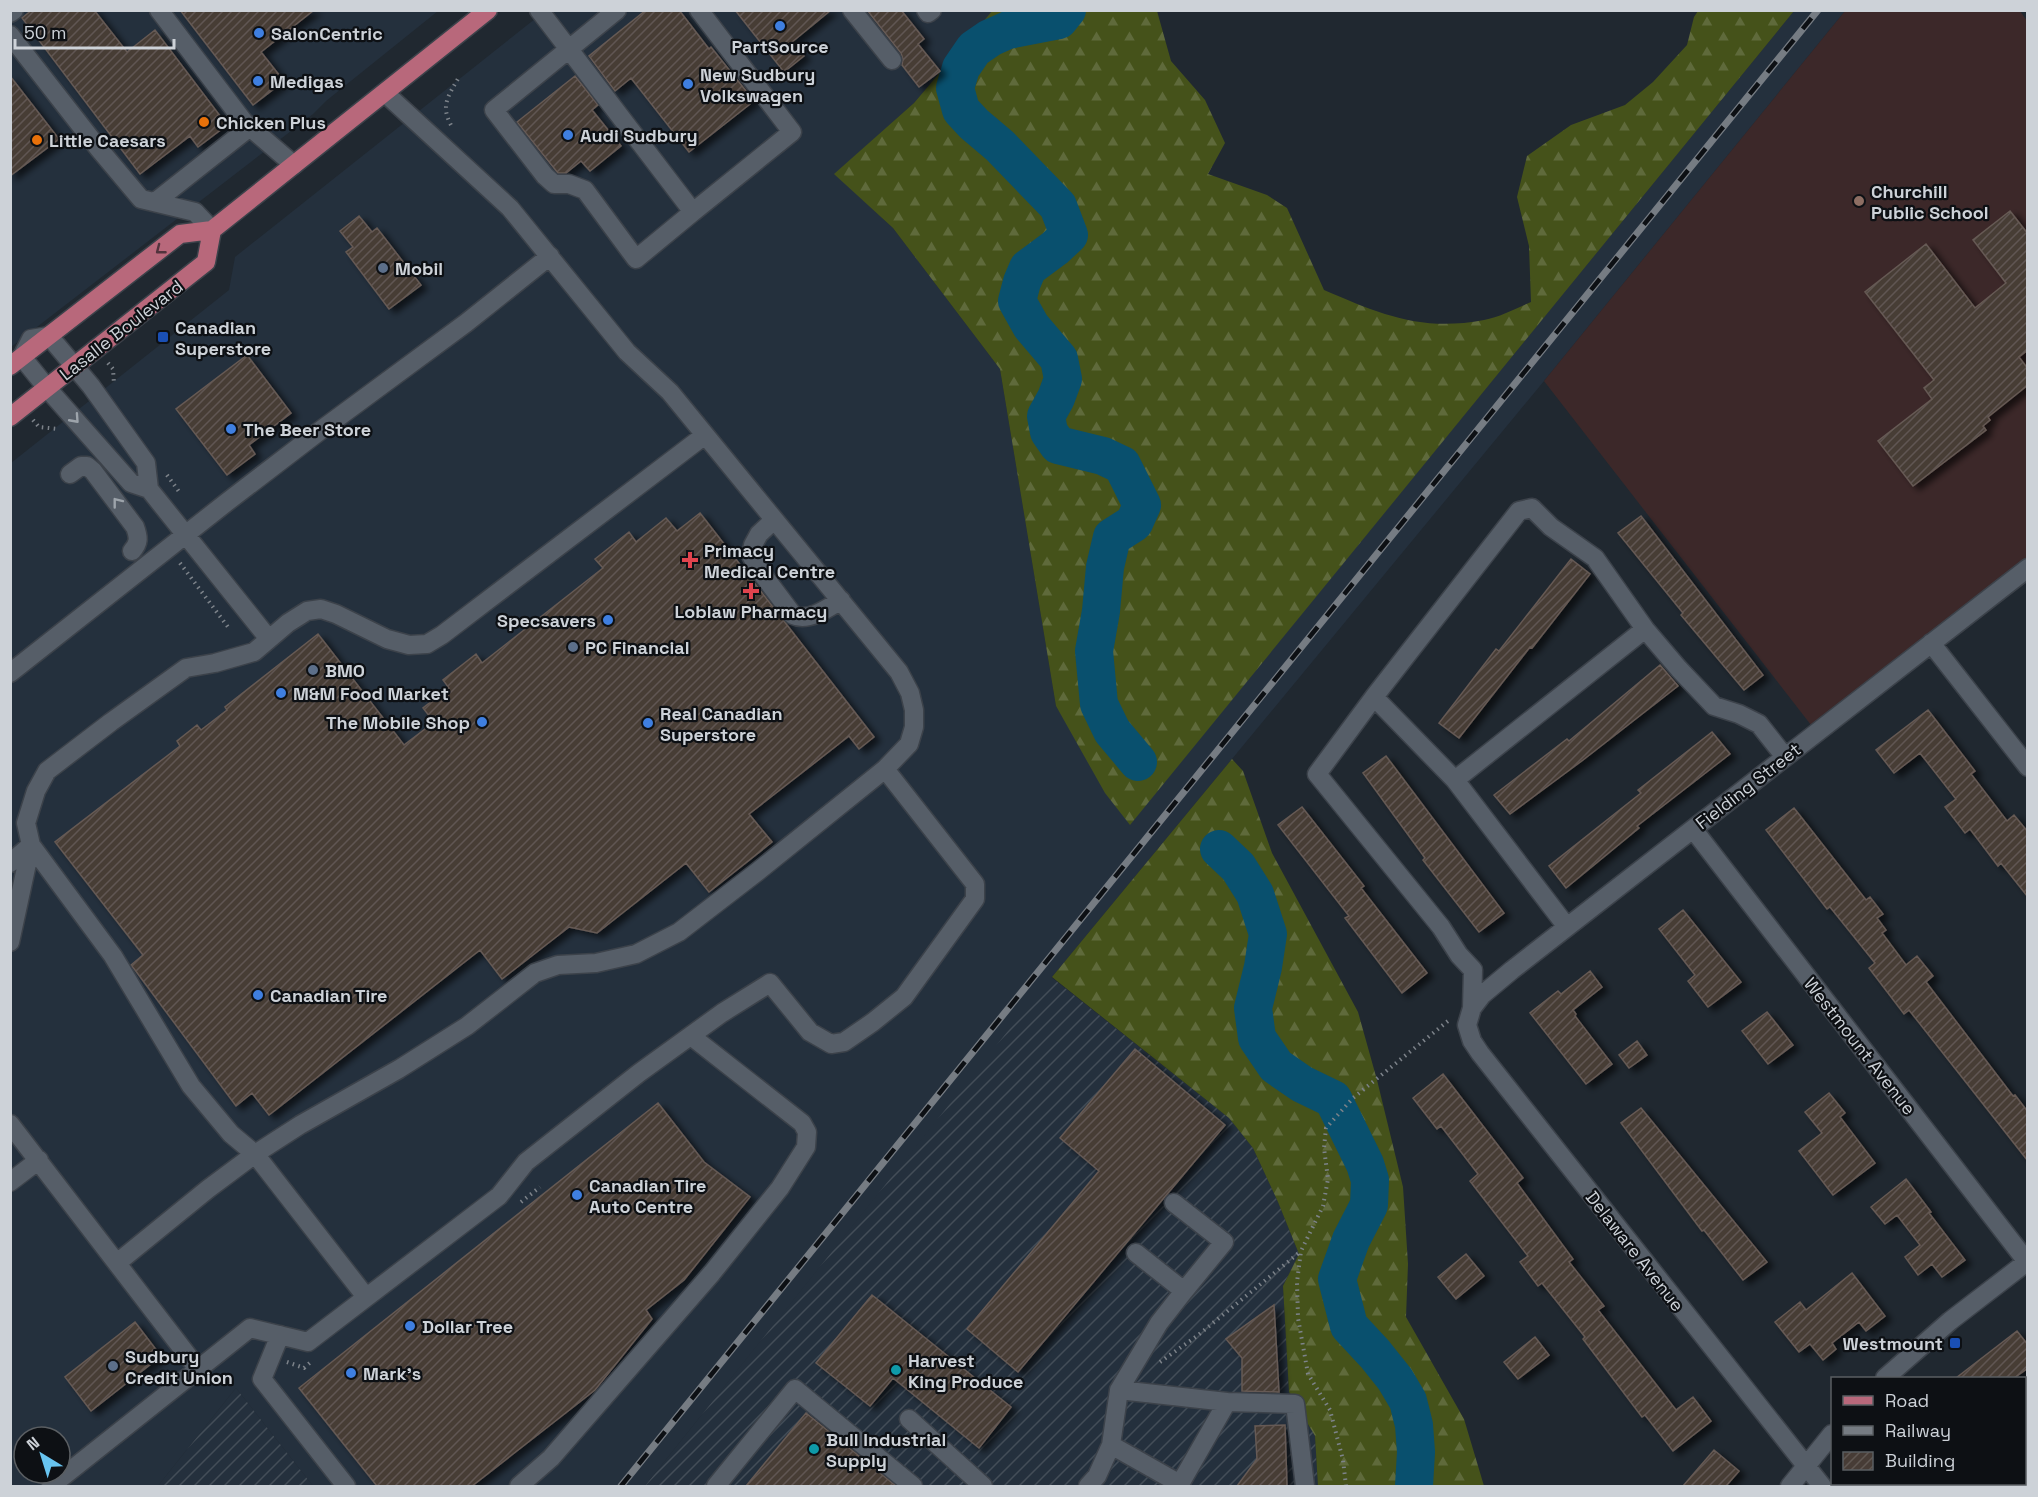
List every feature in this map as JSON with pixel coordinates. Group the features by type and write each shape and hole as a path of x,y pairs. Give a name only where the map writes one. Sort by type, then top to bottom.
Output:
{"main road":[{"path":"16,362 180,234 212,230 488,10"},
{"name":"Lasalle Boulevard","path":"10,417 206,262 212,230"}],"street":[{"path":"10,13 14,10"},
{"path":"159,10 244,122 294,165"},
{"path":"539,10 693,212"},
{"path":"617,10 494,110 545,176 554,184 569,184 585,190 636,259 792,132 699,10"},
{"path":"852,10 892,60"},
{"path":"926,10 928,13 932,10"},
{"path":"10,35 141,199 195,212 212,230"},
{"path":"117,1263 255,1154 467,1026 535,973 558,965 596,963 636,954 679,932 766,866 885,769 909,744 914,727 914,710 910,693 899,672 670,392 627,352 510,208 385,93"},
{"path":"155,202 250,127"},
{"path":"10,673 185,535 321,430 466,323 550,256"},
{"path":"49,336 91,387 146,463 149,489 269,639"},
{"path":"16,362 47,388 131,483 149,489"},
{"path":"366,1297 255,1154 231,1134 191,1086 113,956 31,845 26,823 36,791 47,771 55,764 186,668 254,652 308,611 321,609 336,614 387,639 409,645 427,644 442,635 705,435"},
{"path":"70,474 81,466 87,466 93,471 135,527 139,537 132,551"},
{"path":"1568,927 1455,780 1374,697 1519,510 1532,508 1551,527 1595,558 1646,629 1714,706 1739,714 1759,724 1785,757"},
{"path":"774,520 759,534 751,555 756,567 793,615 800,618 822,611 840,600"},
{"name":"Fielding Street","path":"1472,1008 1482,995 1512,970 2028,568"},
{"path":"1455,780 1646,629"},
{"path":"1931,643 2028,767"},
{"name":"Delaware Avenue","path":"1374,697 1317,774 1473,970 1472,1008 1467,1025 1472,1041 1480,1053 1821,1486"},
{"path":"51,1486 250,1328 308,1342 499,1196 526,1162 639,1073 722,1013 770,983 810,1032 831,1044 844,1042 904,997 975,899 975,884 885,769"},
{"name":"Westmount Avenue","path":"1693,829 2027,1262"},
{"path":"10,863 31,845"},
{"path":"11,937 31,845"},
{"path":"519,1486 552,1458 712,1273 780,1188 807,1147 807,1132 802,1123 691,1036"},
{"path":"10,1124 198,1369"},
{"path":"10,1182 39,1160"},
{"path":"1088,1486 1097,1476 1111,1445 1119,1390 1160,1323 1224,1242 1174,1203"},
{"path":"1136,1253 1184,1291"},
{"path":"1886,1377 1950,1321 2027,1262"},
{"path":"279,1335 262,1379 346,1486"},
{"path":"716,1486 795,1389 913,1486"},
{"path":"1119,1390 1227,1402 1296,1404 1305,1486"},
{"path":"1111,1445 1180,1485 1227,1402"},
{"path":"909,1419 982,1486"},
{"path":"1790,1486 1831,1436"}],"path":[{"path":"1346,1486 1343,1460 1330,1410 1308,1374 1298,1318 1297,1282 1300,1251 1323,1206 1328,1179 1324,1148 1326,1128 1353,1098 1448,1021 1472,1008"},
{"path":"1158,1363 1197,1336 1300,1251"}],"shaded area":[{"path":"11,11 438,11 313,114 11,347"},
{"path":"545,11 993,11 914,103 835,174 893,228 1000,369 1056,706 1130,824 1794,11 1845,11 1544,381 1052,977 645,1486 313,1486 236,1388 158,1486 11,1486 11,463 229,290 235,257"},
{"name":"Churchill Public School","path":"1845,11 2020,11 2027,21 2027,570 1818,734 1544,381"},
{"path":"1051,977 1229,1118 1253,1148 1299,1254 1283,1286 1289,1392 1315,1436 1318,1486 645,1486"},
{"path":"236,1388 313,1486 158,1486"}],"green space":[{"path":"993,10 1157,11 1171,61 1205,100 1225,143 1208,174 1267,195 1287,208 1324,290 1383,313 1420,322 1440,324 1490,319 1531,302 1529,246 1517,197 1527,156 1571,125 1625,105 1653,82 1687,45 1694,17 1698,11 1794,11 1130,825 1105,793 1056,706 1000,369 893,228 834,174 914,103"},
{"path":"1232,759 1243,771 1272,853 1358,1012 1403,1187 1408,1264 1406,1317 1464,1419 1484,1486 1318,1486 1315,1436 1289,1392 1283,1286 1299,1254 1253,1148 1229,1118 1052,977"}],"building":[{"path":"32,10 94,10 127,52 155,30 227,125 198,147 190,136 140,174 22,18"},
{"path":"180,10 314,10 261,52 284,81 253,105"},
{"name":"New Sudbury Volkswagen","path":"646,10 679,10 754,101 689,152 631,78 615,91 589,56"},
{"name":"PartSource","path":"735,10 831,10 792,42 804,56 784,72"},
{"path":"867,10 901,10 924,39 918,44 940,71 919,87 902,65 901,53"},
{"path":"10,76 59,139 10,176"},
{"name":"Audi Sudbury","path":"575,76 598,105 592,110 621,146 590,171 581,161 566,173 558,173 517,122"},
{"path":"2010,211 2028,234 2028,350 2019,357 2028,369 2028,385 1988,417 1990,420 1983,426 1986,430 1913,486 1878,441 1932,399 1924,388 1934,380 1865,292 1926,244 1975,308 2006,283 1973,240"},
{"name":"Mobil","path":"359,216 372,232 377,228 421,285 389,309 346,252 353,247 340,231"},
{"name":"The Beer Store","path":"247,355 291,413 249,445 255,454 227,475 176,409"},
{"path":"700,513 874,737 859,749 849,736 749,814 772,842 709,892 686,863 597,933 569,927 502,979 480,950 269,1115 252,1093 236,1106 131,965 143,955 55,842 180,746 177,741 197,725 201,730 227,710 225,707 318,634 404,745 434,722 423,708 449,688 443,680 476,654 482,663 603,568 595,559 629,532 636,542 666,518 677,531"},
{"path":"1641,516 1763,675 1744,690 1681,615 1683,613 1618,533"},
{"path":"1571,559 1590,574 1459,738 1439,723 1496,649 1499,651"},
{"path":"1660,665 1678,686 1510,814 1494,795 1567,739 1569,741"},
{"path":"1928,710 1975,771 1971,774 2007,821 2014,815 2028,832 2028,897 2001,863 1998,866 1970,829 1965,833 1945,807 1956,799 1920,753 1894,773 1876,750"},
{"path":"1712,732 1730,754 1637,826 1639,828 1566,888 1549,866 1641,793 1638,790"},
{"path":"1386,756 1504,913 1479,932 1423,860 1425,858 1363,773"},
{"path":"1302,807 1364,886 1361,888 1427,973 1402,993 1345,918 1349,916 1278,825"},
{"path":"1794,808 1866,900 1870,897 1883,914 1877,918 1886,930 1882,933 1906,965 1917,956 1933,976 1926,982 2013,1096 2015,1095 2028,1112 2028,1161 1909,1010 1904,1014 1869,968 1875,963 1830,907 1827,909 1766,830"},
{"path":"1683,910 1741,982 1708,1007 1688,981 1695,975 1659,929"},
{"path":"1590,971 1602,987 1573,1010 1575,1016 1612,1064 1586,1084 1530,1013 1558,991 1561,994"},
{"path":"1767,1012 1793,1045 1768,1064 1742,1031"},
{"path":"1637,1041 1647,1055 1629,1068 1619,1055"},
{"path":"1135,1049 1225,1125 1018,1372 967,1329 1099,1171 1060,1138"},
{"path":"1443,1074 1523,1178 1517,1183 1573,1259 1569,1262 1604,1306 1598,1310 1676,1410 1693,1397 1711,1421 1673,1451 1645,1415 1642,1417 1583,1339 1585,1337 1542,1283 1538,1286 1520,1262 1528,1256 1470,1181 1478,1174 1441,1126 1437,1129 1413,1098"},
{"path":"1829,1093 1845,1113 1840,1117 1875,1163 1833,1195 1799,1151 1822,1133 1805,1112"},
{"path":"658,1103 704,1162 750,1197 684,1280 646,1310 652,1319 595,1390 472,1486 377,1486 299,1388"},
{"path":"1641,1108 1767,1262 1743,1280 1704,1230 1702,1231 1621,1123"},
{"path":"1906,1179 1965,1260 1942,1277 1932,1264 1918,1275 1905,1257 1920,1245 1897,1215 1885,1224 1871,1207"},
{"path":"1466,1254 1484,1276 1456,1299 1438,1277"},
{"path":"1852,1273 1885,1316 1866,1331 1859,1322 1832,1343 1836,1349 1823,1360 1810,1344 1799,1352 1775,1322 1800,1302 1806,1310"},
{"name":"Harvest King Produce","path":"872,1295 1011,1407 979,1448 893,1378 870,1406 816,1363"},
{"path":"1274,1305 1279,1392 1242,1391 1242,1358 1226,1339"},
{"name":"Sudbury Credit Union","path":"135,1322 161,1356 91,1411 65,1377"},
{"path":"2017,1331 2028,1345 2028,1368 2015,1377 1957,1377"},
{"path":"1535,1337 1549,1355 1518,1379 1504,1362"},
{"name":"Bull Industrial Supply","path":"806,1413 896,1486 746,1486"},
{"path":"1285,1425 1287,1486 1237,1486 1257,1459 1255,1426"},
{"path":"1714,1450 1739,1471 1726,1486 1683,1486"}],"waterway":[{"path":"1067,10 1059,20 1008,30 974,49 961,68 955,88 961,110 1000,146 1058,206 1069,235 1028,268 1017,301 1031,326 1059,359 1063,379 1046,416 1049,432 1058,445 1103,456 1122,465 1142,505 1134,523 1112,537 1105,567 1094,651 1099,704 1112,731 1138,762"},
{"path":"1219,849 1238,867 1255,894 1268,934 1253,1008 1257,1038 1276,1066 1302,1084 1333,1099 1365,1164 1370,1180 1369,1205 1351,1240 1337,1279 1349,1326 1395,1379 1408,1401 1414,1425 1416,1452 1414,1486"}],"railway":[{"path":"621,1486 1818,10"}],"place":[{"name":"PartSource","path":"780,26"},
{"name":"SalonCentric","path":"259,33"},
{"name":"Medigas","path":"258,81"},
{"name":"New Sudbury Volkswagen","path":"688,84"},
{"name":"Chicken Plus","path":"204,122"},
{"name":"Audi Sudbury","path":"568,135"},
{"name":"Little Caesars","path":"37,140"},
{"name":"Churchill Public School","path":"1859,201"},
{"name":"Mobil","path":"383,268"},
{"name":"Canadian Superstore","path":"163,337"},
{"name":"The Beer Store","path":"231,429"},
{"name":"Primacy Medical Centre","path":"690,560"},
{"name":"Loblaw Pharmacy","path":"751,591"},
{"name":"Specsavers","path":"608,620"},
{"name":"PC Financial","path":"573,647"},
{"name":"BMO","path":"313,670"},
{"name":"M&M Food Market","path":"281,693"},
{"name":"The Mobile Shop","path":"482,722"},
{"name":"Real Canadian Superstore","path":"648,723"},
{"name":"Canadian Tire","path":"258,995"},
{"name":"Canadian Tire Auto Centre","path":"577,1195"},
{"name":"Dollar Tree","path":"410,1326"},
{"name":"Westmount","path":"1955,1343"},
{"name":"Sudbury Credit Union","path":"113,1366"},
{"name":"Harvest King Produce","path":"896,1370"},
{"name":"Mark's","path":"351,1373"},
{"name":"Bull Industrial Supply","path":"814,1449"}]}
